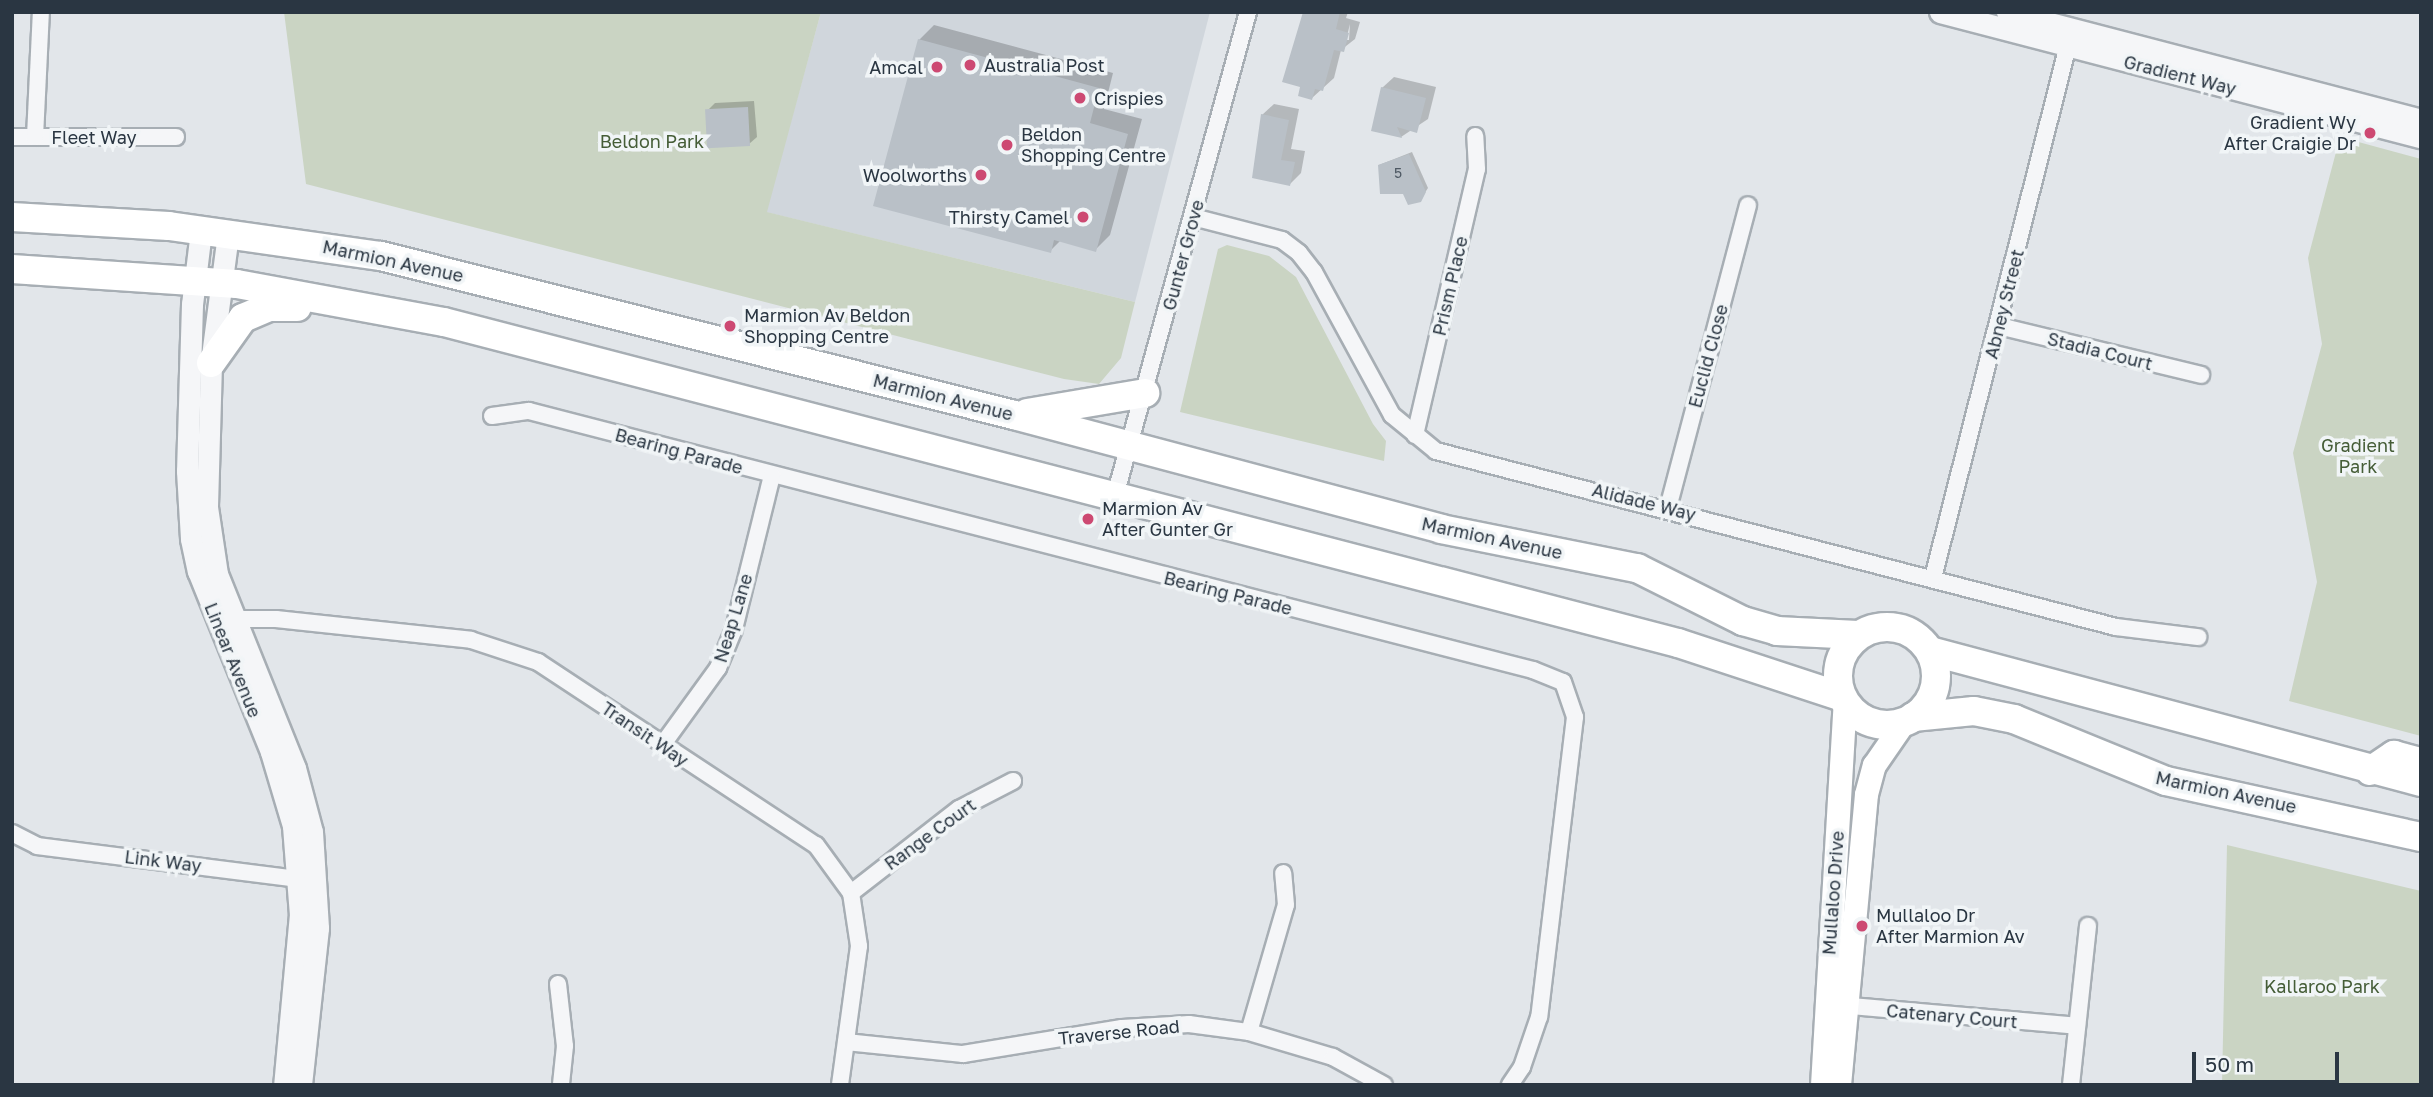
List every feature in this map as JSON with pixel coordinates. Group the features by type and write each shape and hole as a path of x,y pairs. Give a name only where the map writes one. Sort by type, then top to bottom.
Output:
{"highway":[{"name":"Marmion Avenue","path":"12,217 214,232 381,256 1014,415 1441,528 1637,568 1743,621 1777,631 1858,635"},
{"path":"12,269 208,281 444,322 1678,643 1843,700 1864,720 1877,725 1908,720 1935,688 1930,651"},
{"path":"211,363 243,318 269,307 293,306 427,329 444,322"},
{"path":"1014,415 1145,393"},
{"path":"1843,700 1839,663 1858,635 1877,627 1898,627 1916,636 1930,651 2370,771 2421,782"},
{"name":"Marmion Avenue","path":"1908,720 1974,711 2014,719 2166,781 2421,837"},
{"path":"2370,771 2394,755 2421,762"}],"main road":[{"name":"Mullaloo Drive","path":"1839,1085 1836,1004 1843,700"},
{"name":"Mullaloo Drive","path":"1822,1085 1866,794 1874,765 1908,720"}],"street":[{"path":"34,137 41,12"},
{"name":"Gunter Grove","path":"1115,496 1248,12"},
{"name":"Gradient Way","path":"1940,12 2070,38 2421,120"},
{"name":"Gradient Way","path":"2007,12 2070,38 2421,137"},
{"name":"Abney Street","path":"1933,578 2070,38"},
{"name":"Prism Place","path":"1415,435 1477,169 1475,136"},
{"name":"Fleet Way","path":"12,137 176,137"},
{"name":"Euclid Close","path":"1668,508 1748,205"},
{"name":"Alidade Way","path":"1193,217 1282,240 1298,253 1314,272 1392,415 1436,451 1668,508 2116,627 2198,637"},
{"name":"Linear Avenue","path":"214,232 188,506 198,571 225,619"},
{"name":"Linear Avenue","path":"208,281 211,363 208,518 217,574 225,619 284,790 318,928 301,1085"},
{"name":"Stadia Court","path":"1999,326 2201,375"},
{"name":"Bearing Parade","path":"492,416 529,411 772,476 1533,670 1563,682 1575,717 1539,1017 1522,1067 1510,1085"},
{"name":"Neap Lane","path":"663,744 719,668 734,629 772,476"},
{"name":"Transit Way","path":"225,619 471,640 538,662 816,845 851,893 859,946 840,1085"},
{"name":"Range Court","path":"851,893 959,809 1013,781"},
{"name":"Link Way","path":"12,833 37,846 307,881"},
{"path":"1249,1032 1286,905 1283,873"},
{"name":"Linear Avenue","path":"284,1085 307,881"},
{"path":"2071,1085 2088,926"},
{"path":"558,984 565,1046 561,1085"},
{"name":"Catenary Court","path":"1836,1004 2077,1026"},
{"name":"Traverse Road","path":"846,1042 963,1054 1122,1028 1189,1024 1249,1032 1333,1057 1384,1085"}],"shaded area":[{"name":"Beldon Shopping Centre","path":"821,12 1210,12 1135,302 766,212"}],"green space":[{"name":"Beldon Park","path":"284,12 821,12 767,212 1135,302 1121,358 1099,384 1064,379 306,184"},
{"name":"Gradient Park","path":"2340,137 2421,159 2421,736 2289,701 2317,582 2293,453 2322,344 2308,258"},
{"path":"1227,245 1269,256 1296,277 1373,424 1386,441 1384,461 1180,412 1218,249"},
{"name":"Kallaroo Park","path":"2227,845 2421,891 2421,1085 2222,1085"}],"building":[{"path":"1303,12 1340,12 1336,29 1349,33 1344,52 1334,50 1323,91 1315,89 1312,100 1298,96 1300,87 1282,82"},
{"name":"Beldon Shopping Centre","path":"918,39 1099,88 1090,123 1128,134 1096,252 1054,240 1051,253 873,206"},
{"path":"1381,87 1426,98 1417,133 1397,127 1402,138 1371,131"},
{"path":"748,107 750,146 707,148 705,109"},
{"path":"1261,114 1289,120 1281,160 1295,162 1290,186 1252,178"},
{"path":"1409,154 1426,192 1421,202 1408,205 1403,194 1380,194 1378,165"}],"place":[{"name":"Australia Post","path":"970,65"},
{"name":"Amcal","path":"937,67"},
{"name":"Crispies","path":"1080,98"},
{"name":"Gradient Wy After Craigie Dr","path":"2370,133"},
{"name":"Beldon Shopping Centre","path":"1007,145"},
{"name":"Woolworths","path":"981,175"},
{"name":"Thirsty Camel","path":"1083,217"},
{"name":"Marmion Av Beldon Shopping Centre","path":"730,326"},
{"name":"Marmion Av After Gunter Gr","path":"1088,519"},
{"name":"Mullaloo Dr After Marmion Av","path":"1862,926"}]}
